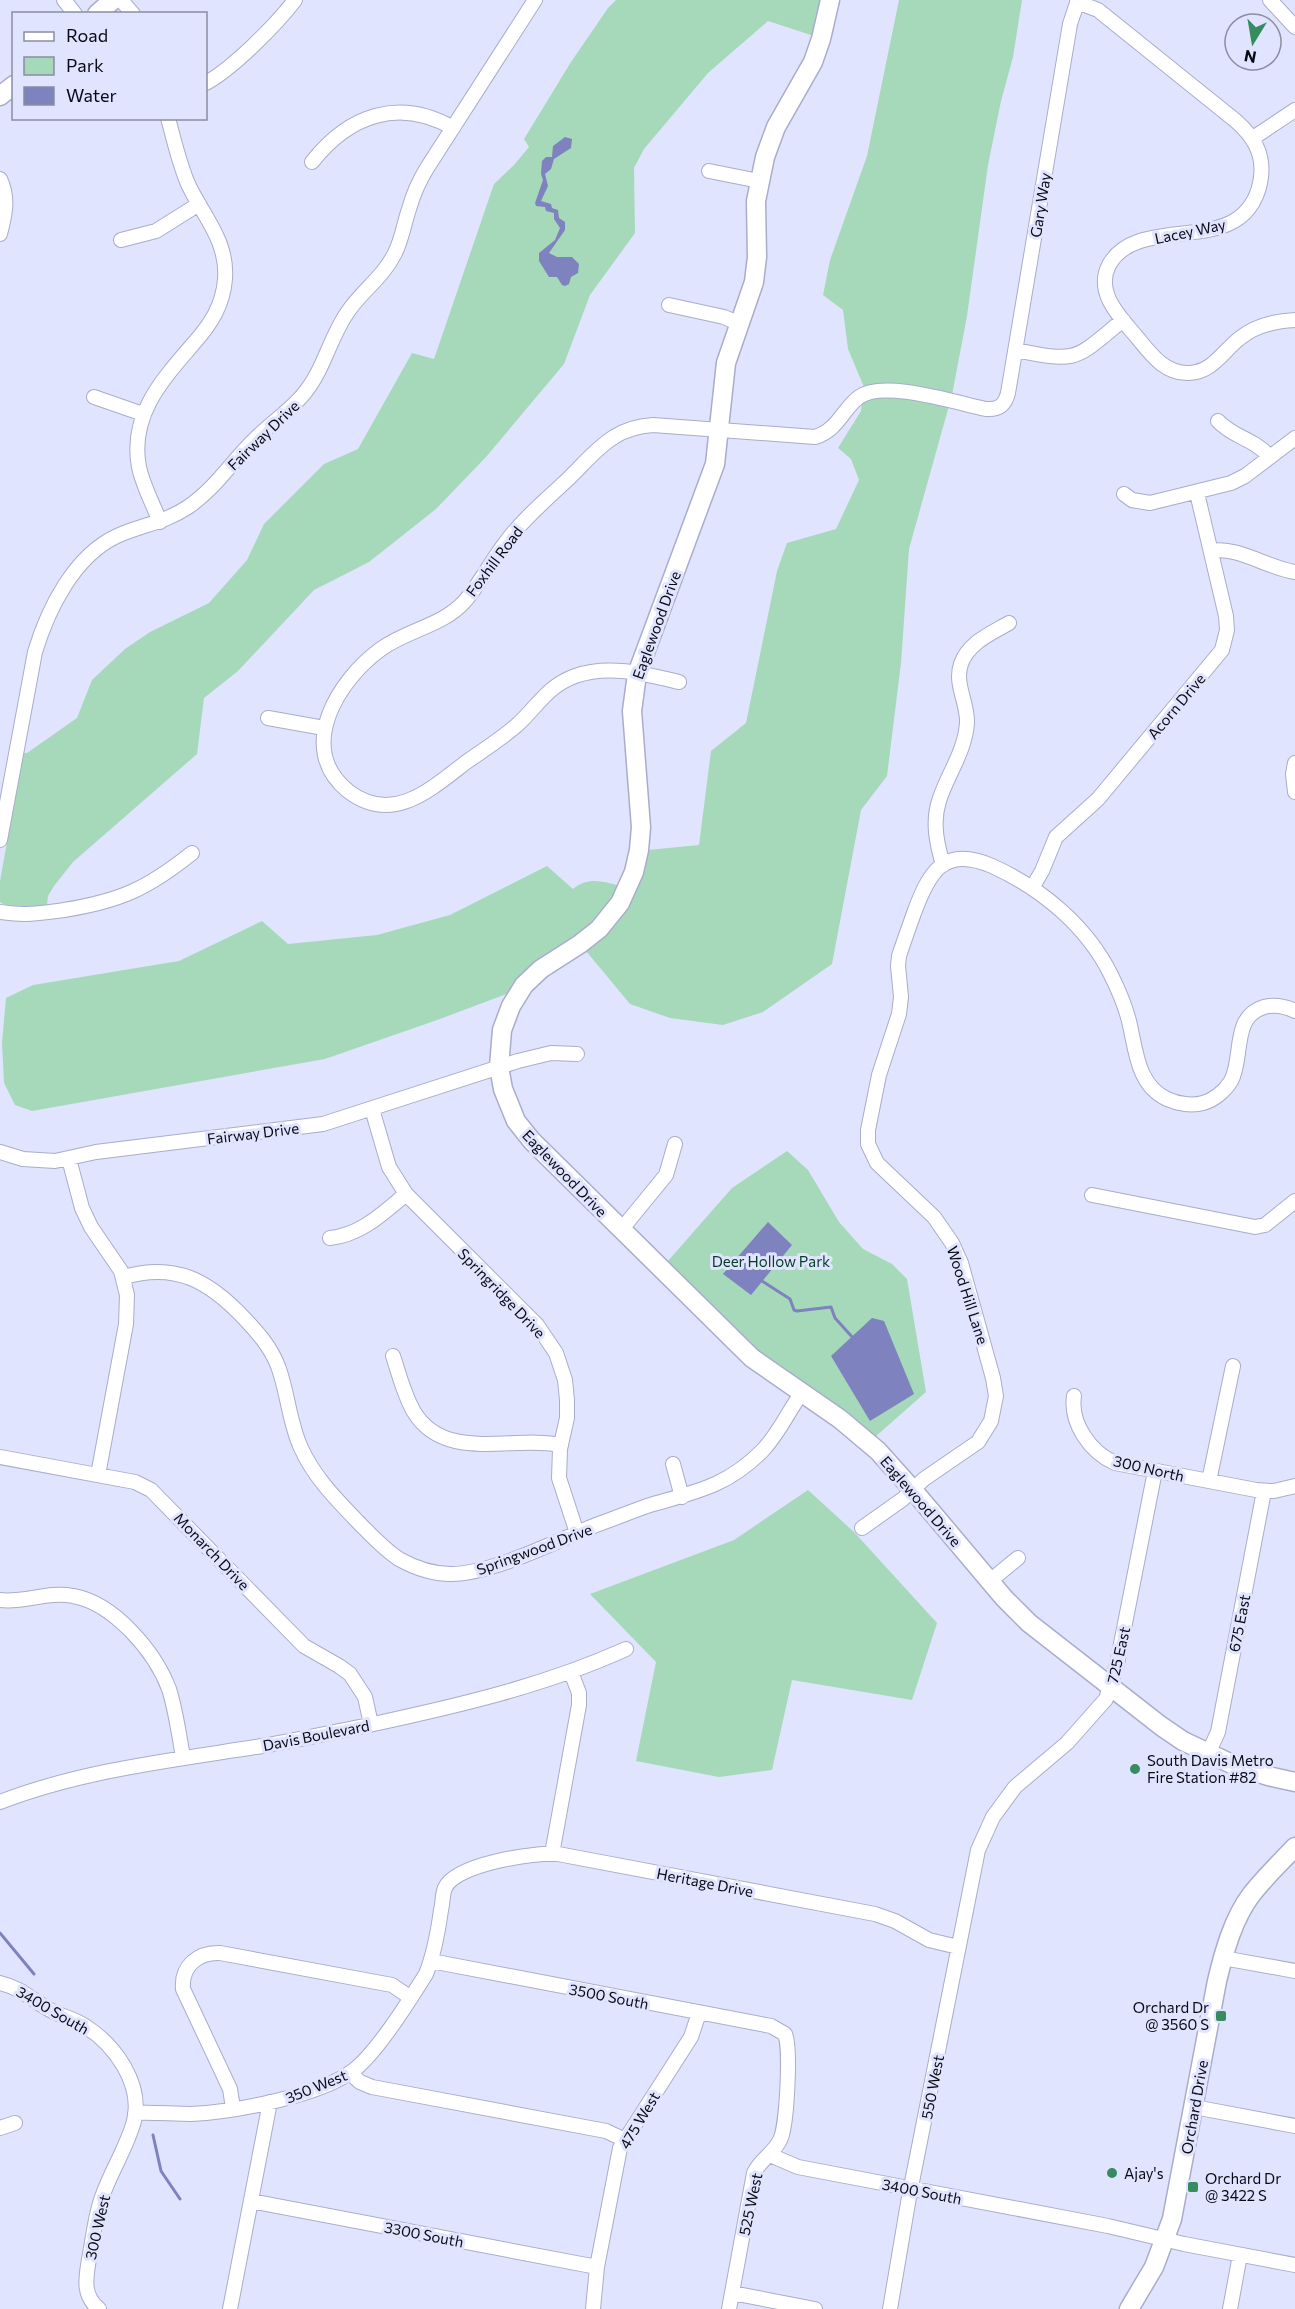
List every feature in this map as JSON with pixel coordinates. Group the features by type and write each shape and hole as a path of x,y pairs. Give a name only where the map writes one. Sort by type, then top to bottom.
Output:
{"main road":[{"path":"99,12 113,0"},
{"name":"Eaglewood Drive","path":"830,0 813,62 772,137 759,181 756,201 756,270 751,296 726,363 721,392 720,430 714,464 637,674 633,711 641,827 634,872 620,903 599,929 541,969 517,995 502,1030 499,1067 506,1100 524,1132 752,1358 861,1435 913,1490 1029,1623 1161,1726 1208,1754 1249,1772 1295,1782"},
{"path":"0,96 12,87"},
{"name":"Orchard Drive","path":"1129,2309 1150,2274 1165,2239 1177,2198 1223,1958 1235,1925 1250,1897 1295,1847"}],"street":[{"path":"64,0 73,12"},
{"path":"121,0 131,12"},
{"path":"207,82 264,34 295,0"},
{"name":"Fairway Drive","path":"0,840 5,788 35,652 58,597 83,562 107,542 116,536 178,514 204,495 252,441 296,403 310,386 320,371 334,334 347,312 379,278 392,260 400,242 416,189 427,168 535,0"},
{"path":"1270,0 1295,27"},
{"path":"1077,1 1098,10 1253,138 1295,111"},
{"name":"Gary Way","path":"999,408 1007,398 1070,24 1077,1"},
{"path":"312,162 326,143 343,130 376,116 399,113 420,114 439,120 453,128"},
{"path":"160,522 139,466 138,436 143,414 156,389 207,328 221,300 225,278 224,256 216,232 185,176 169,120"},
{"name":"Lacey Way","path":"1253,138 1259,154 1261,179 1252,204 1241,216 1219,228 1134,243 1121,250 1111,261 1106,275 1106,290 1111,304 1123,320 1159,363 1171,370 1191,373 1203,371 1241,337 1256,328 1271,323 1295,320"},
{"path":"709,171 759,181"},
{"path":"0,179 6,204 0,234"},
{"path":"120,240 156,231 199,204"},
{"path":"669,305 724,317 740,324"},
{"path":"1016,350 1058,358 1075,356 1088,349 1123,320"},
{"name":"Foxhill Road","path":"324,729 340,694 363,664 392,642 436,622 459,607 473,591 512,534 613,437 628,430 653,425 815,436 834,427 849,407 863,394 883,389 986,409 999,408"},
{"path":"94,397 143,414"},
{"path":"1218,421 1233,434 1257,444 1270,457"},
{"path":"1124,495 1141,503 1150,503 1197,493 1238,480 1295,438"},
{"name":"Acorn Drive","path":"1032,888 1042,871 1056,837 1098,799 1222,650 1227,630 1226,616 1197,493"},
{"path":"1212,551 1225,549 1276,568 1295,572"},
{"path":"1009,623 977,642 968,651 961,664 959,679 967,711 967,727 936,814 936,839 942,865 962,859 977,861 999,870 1032,888 1077,926 1103,960 1123,1002 1143,1076 1152,1088 1167,1100 1182,1104 1198,1104 1218,1095 1228,1086 1233,1075 1244,1025 1249,1015 1261,1008 1274,1005 1295,1011"},
{"path":"268,718 324,729 325,753 330,768 339,782 364,800 395,804 415,799 430,789 515,726 545,693 567,680 601,670 679,682"},
{"path":"1295,763 1293,774 1295,792"},
{"path":"0,912 27,915 110,901 134,893 158,880 192,853"},
{"name":"Wood Hill Lane","path":"861,1528 913,1490 924,1479 970,1448 983,1436 994,1413 996,1396 993,1378 961,1263 952,1244 934,1217 878,1162 870,1151 867,1137 881,1066 899,1014 901,997 899,956 926,882 942,865"},
{"name":"Fairway Drive","path":"0,1152 33,1161 69,1159 96,1152 323,1124 499,1067 551,1053 577,1054"},
{"name":"Springridge Drive","path":"372,1109 388,1167 405,1194 548,1338 560,1361 567,1390 567,1418 561,1445 559,1478 577,1533"},
{"path":"621,1230 666,1174 675,1144"},
{"path":"69,1159 82,1208 91,1227 117,1263 124,1277 128,1303 98,1475"},
{"path":"330,1238 358,1230 405,1194"},
{"path":"1092,1196 1258,1227 1268,1223 1295,1201"},
{"name":"Springwood Drive","path":"124,1277 150,1272 180,1275 200,1282 225,1299 261,1336 273,1355 281,1375 300,1446 317,1476 381,1545 418,1568 439,1573 472,1572 490,1567 640,1508 682,1497 723,1480 754,1458 778,1432 801,1394"},
{"path":"393,1356 415,1413 423,1424 438,1436 463,1443 543,1442 561,1445"},
{"path":"1209,1481 1233,1366"},
{"name":"300 North","path":"1074,1396 1073,1411 1076,1421 1098,1452 1115,1463 1264,1491 1283,1490 1295,1486"},
{"name":"Monarch Drive","path":"0,1457 141,1484 156,1494 304,1647 350,1674 364,1697 371,1724"},
{"path":"673,1464 682,1497"},
{"name":"725 East","path":"974,1864 982,1839 997,1810 1023,1779 1067,1743 1106,1699 1117,1664 1155,1471"},
{"name":"675 East","path":"1208,1754 1218,1732 1264,1491"},
{"path":"990,1581 1018,1558"},
{"path":"0,1600 20,1600 49,1595 74,1596 92,1601 115,1614 153,1659 165,1681 173,1704 183,1757"},
{"name":"Davis Boulevard","path":"0,1802 56,1784 183,1757 260,1746 467,1703 571,1672 626,1649"},
{"path":"552,1854 579,1705 579,1693 571,1672"},
{"name":"Heritage Drive","path":"450,1880 465,1871 516,1857 552,1854 882,1916 929,1940 958,1947"},
{"name":"550 West","path":"890,2309 974,1864"},
{"name":"350 West","path":"230,2309 270,2102 302,2093 350,2073 365,2059 411,1998 426,1974 431,1961 444,1893 450,1880"},
{"path":"233,2108 230,2089 184,1994 185,1971 199,1957 220,1953 392,1985 411,1998"},
{"path":"1223,1958 1295,1971"},
{"name":"3500 South","path":"431,1961 771,2026 785,2034"},
{"name":"3400 South","path":"0,1983 21,1990 52,2011 84,2025 101,2039 126,2070 135,2096 135,2113"},
{"name":"475 West","path":"593,2309 597,2267 619,2151 692,2037 699,2013"},
{"name":"525 West","path":"729,2309 754,2173 780,2142 785,2125 788,2048 785,2034"},
{"path":"350,2073 360,2082 378,2088 606,2131 625,2140"},
{"path":"135,2113 190,2114 270,2102"},
{"path":"1194,2107 1295,2126"},
{"name":"300 West","path":"98,2308 90,2300 86,2280 100,2202 132,2126 135,2113"},
{"path":"0,2128 15,2123"},
{"name":"3400 South","path":"770,2155 793,2166 1165,2239"},
{"name":"3300 South","path":"251,2201 597,2267"},
{"path":"1165,2239 1295,2265"},
{"path":"1230,2309 1240,2255"},
{"path":"732,2293 815,2309"}],"green space":[{"path":"616,0 821,0 814,36 768,21 708,73 644,149 634,168 635,233 590,295 564,364 486,457 436,509 369,562 314,590 238,671 204,698 197,754 73,862 54,886 48,896 47,905 16,908 0,902 0,881 23,753 27,753 77,718 92,680 125,649 150,632 209,603 247,560 264,524 324,464 358,449 412,353 434,359 494,184 529,147 524,139 571,62"},
{"path":"899,0 1022,0 1013,57 988,165 967,316 952,395 909,549 901,663 887,776 861,810 832,964 763,1012 723,1025 670,1018 630,1004 586,951 609,931 627,907 640,880 648,850 699,845 711,751 746,723 777,571 787,543 836,529 859,480 851,459 838,448 861,411 864,387 848,349 843,310 823,295 830,260 867,156"},
{"path":"547,866 573,889 590,881 620,886 590,926 541,957 525,972 509,993 325,1059 32,1111 15,1105 4,1083 2,1043 6,998 33,985 179,961 262,921 288,944 377,935 450,915"},
{"name":"Deer Hollow Park","path":"787,1151 808,1170 839,1222 863,1249 892,1264 907,1279 926,1392 875,1437 755,1353 667,1262 732,1188"},
{"path":"808,1490 854,1532 937,1623 912,1700 792,1680 772,1770 719,1777 636,1761 656,1662 590,1594 734,1540"}],"water":[{"path":"565,137 572,139 571,148 554,159 551,169 545,174 548,186 541,201 551,204 552,208 558,210 559,218 565,222 565,230 549,253 557,257 572,257 579,264 578,273 571,277 569,284 565,286 557,277 549,277 539,261 539,253 555,240 560,228 554,219 554,213 546,211 545,207 536,206 535,203 543,180 542,161 546,157 552,157 553,146"},
{"path":"768,1222 792,1245 751,1295 723,1274"},
{"path":"872,1318 884,1321 914,1394 870,1421 831,1356"}],"waterway":[{"path":"759,1279 790,1299 794,1310 831,1307 835,1318 854,1339"},
{"path":"0,1933 34,1974"},
{"path":"153,2135 161,2171 180,2199"}],"place":[{"name":"South Davis Metro Fire Station #82","path":"1135,1769"},
{"name":"Orchard Dr @ 3560 S","path":"1221,2016"},
{"name":"Ajay's","path":"1112,2173"},
{"name":"Orchard Dr @ 3422 S","path":"1193,2187"}]}
